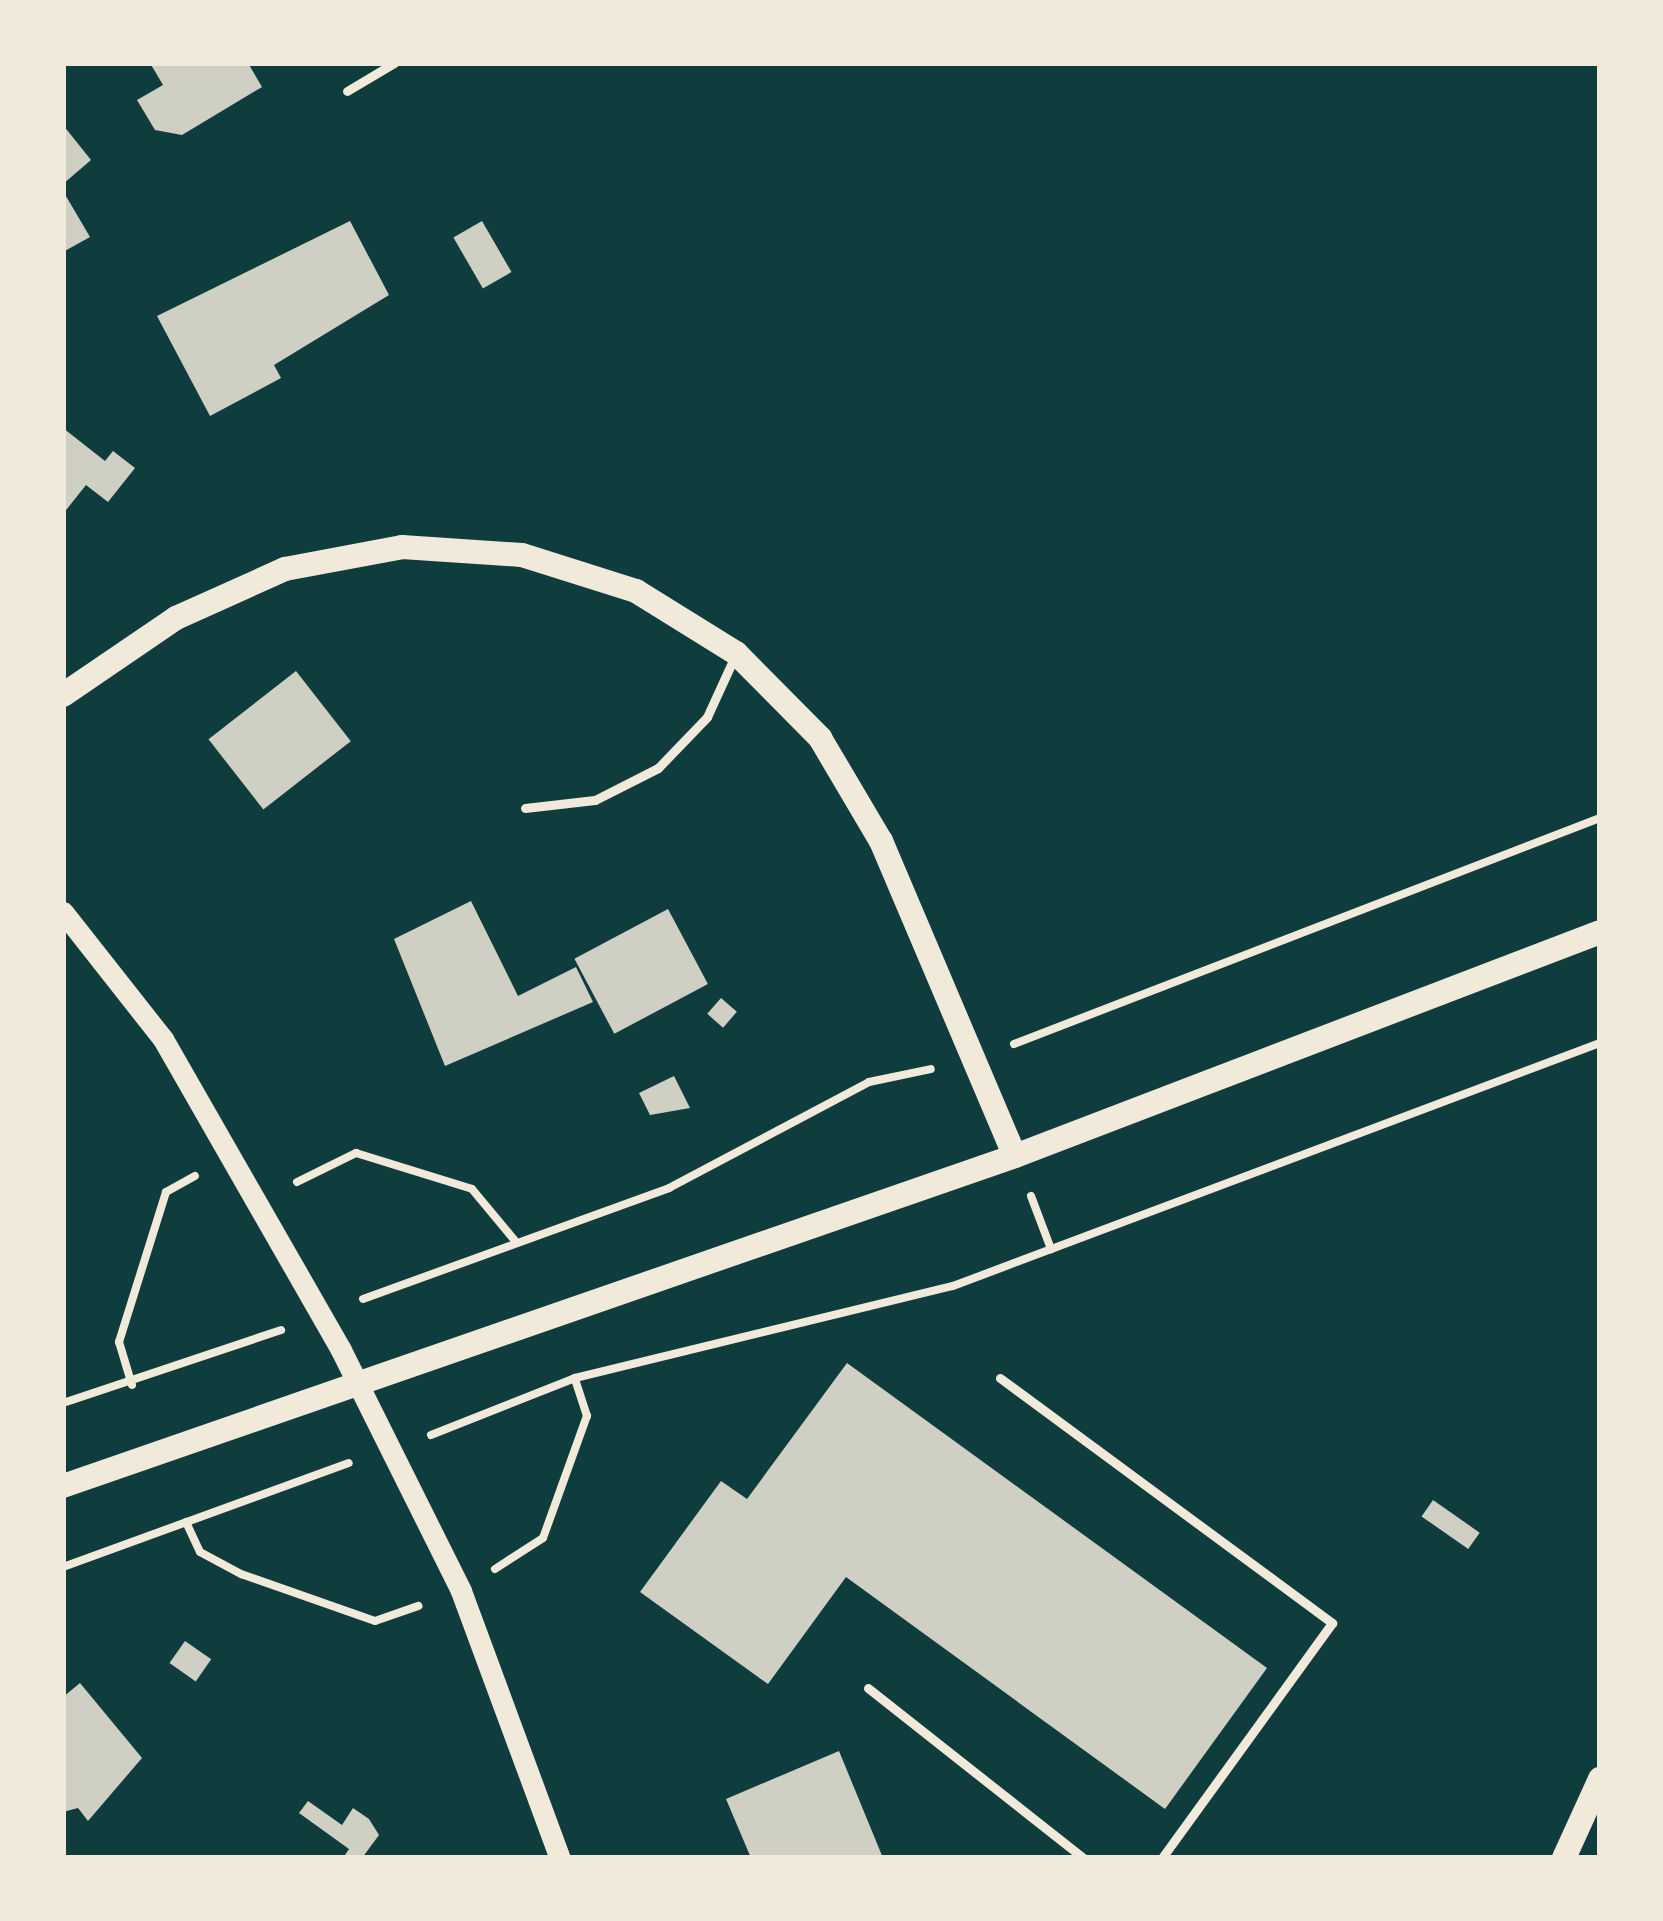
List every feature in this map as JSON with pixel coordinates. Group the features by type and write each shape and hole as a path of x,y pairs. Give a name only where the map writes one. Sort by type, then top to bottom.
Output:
{"main road":[{"path":"63,695 176,618 285,569 402,547 522,555 636,591 736,653 820,738 881,841 1016,1156"},
{"path":"63,1486 1016,1156 1600,932"},
{"path":"1564,1858 1600,1779"}],"street":[{"path":"63,912 163,1039 259,1202 461,1591 560,1858"}],"lane":[{"path":"347,92 394,63"},
{"path":"525,808 595,800 658,768 706,717 736,653"},
{"path":"1000,1378 1332,1623 1162,1858"},
{"path":"868,1688 1083,1858"}],"path":[{"path":"499,1411 575,1378 952,1286 1600,1043"},
{"path":"259,1202 356,1153 472,1189 516,1242"},
{"path":"132,1385 119,1342 166,1192"},
{"path":"63,1403 174,1370"},
{"path":"543,1538 587,1416 575,1378"},
{"path":"63,1568 301,1479"},
{"path":"186,1522 200,1552 375,1621"}],"building":[{"path":"150,63 248,63 262,87 182,135 155,130 137,100 163,85"},
{"path":"63,125 91,160 63,184"},
{"path":"63,191 90,237 63,252"},
{"path":"350,221 389,295 274,365 281,378 210,416 157,316"},
{"path":"482,221 512,272 483,289 453,238"},
{"path":"63,428 105,461 113,451 135,468 108,502 86,485 63,514"},
{"path":"296,671 351,741 263,809 209,739"},
{"path":"471,901 518,996 576,967 593,1002 445,1066 394,939"},
{"path":"668,909 708,984 614,1034 574,959"},
{"path":"721,998 737,1012 723,1028 707,1014"},
{"path":"674,1076 690,1108 650,1115 639,1093"},
{"path":"847,1363 1267,1668 1165,1809 846,1577 768,1684 640,1592 721,1481 747,1499"},
{"path":"1433,1500 1480,1533 1468,1549 1422,1516"},
{"path":"185,1641 211,1659 196,1681 170,1663"},
{"path":"80,1683 142,1758 88,1821 78,1808 63,1812 63,1697"},
{"path":"839,1751 883,1858 751,1858 726,1799"},
{"path":"308,1801 342,1825 353,1808 369,1819 379,1835 362,1858 343,1858 349,1849 299,1813"}]}
